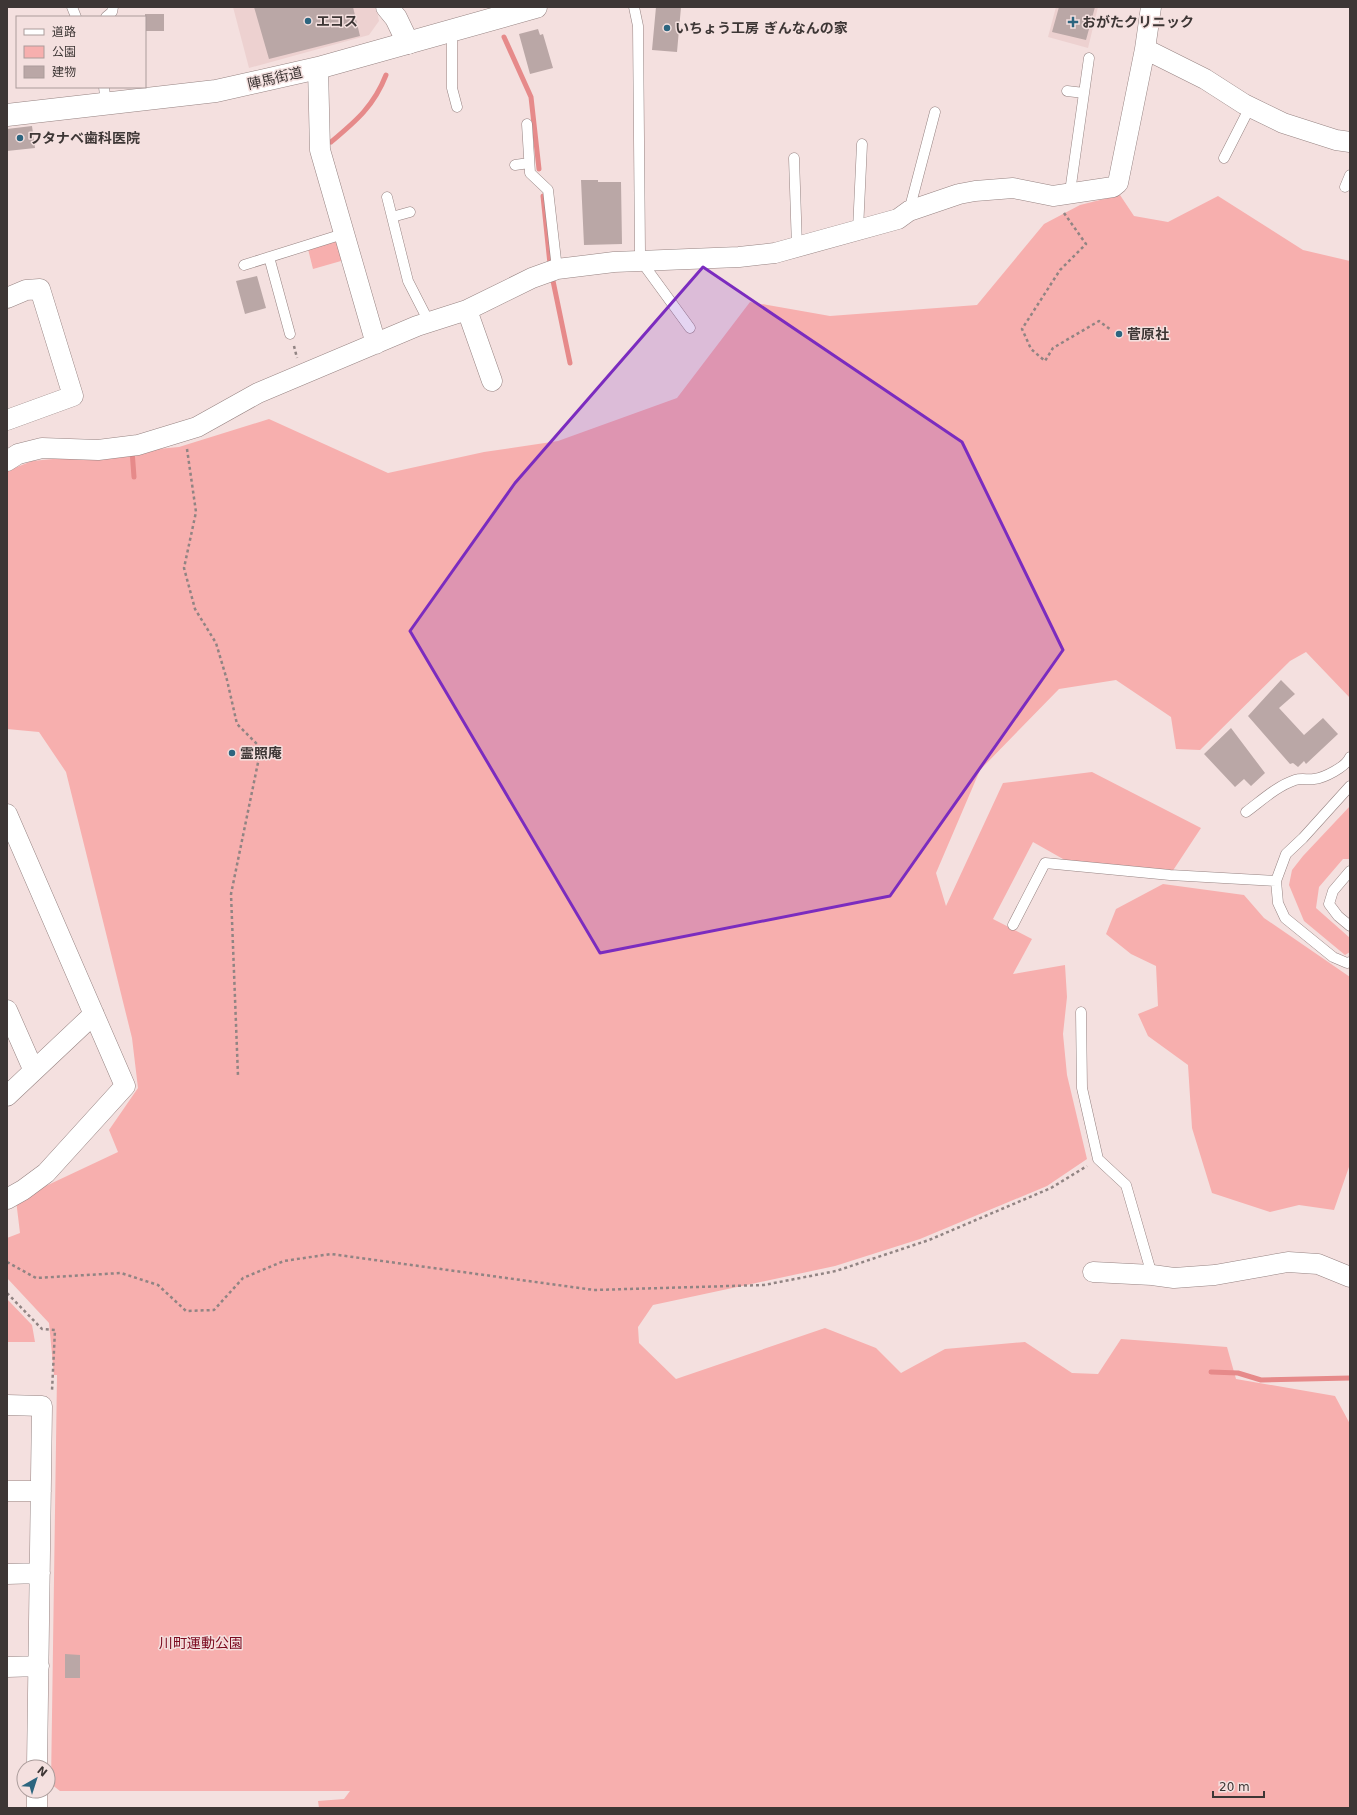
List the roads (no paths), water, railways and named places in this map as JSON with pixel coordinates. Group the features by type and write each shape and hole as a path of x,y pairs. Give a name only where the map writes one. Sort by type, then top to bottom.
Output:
{"main road":[{"path":"387,7 396,18 408,43"},
{"name":"陣馬街道","path":"7,115 105,95 216,91 318,68 536,7"}],"street":[{"path":"7,461 18,454 42,448 104,449 138,445 197,427 258,393 430,322 467,310 532,278 557,269 614,262 739,257 775,253 898,219 908,211 959,194 1013,188 1052,196 1070,192 1113,187 1118,183 1146,49 1151,7"},
{"path":"1146,49 1204,79 1250,107 1283,123 1336,140 1350,142"},
{"path":"318,68 320,150 376,344"},
{"path":"7,298 26,290 40,289 73,396 7,420"},
{"path":"467,310 492,381"},
{"path":"7,814 125,1086 46,1173 23,1190 7,1198"},
{"path":"7,1010 33,1070"},
{"path":"7,1096 94,1014"},
{"path":"1093,1272 1152,1275 1174,1278 1215,1275 1288,1262 1318,1264 1350,1277"},
{"path":"7,1405 42,1406 37,1759"},
{"path":"7,1490 41,1491"},
{"path":"7,1574 40,1573"},
{"path":"7,1666 39,1666"}],"lane":[{"path":"107,16 112,12 112,7"},
{"path":"634,7 638,26 641,261 690,328"},
{"path":"452,31 452,88 457,107"},
{"path":"1070,192 1089,58"},
{"path":"1067,90 1084,93"},
{"path":"1224,158 1250,107"},
{"path":"908,211 935,112"},
{"path":"527,124 530,173 548,190 557,269"},
{"path":"858,230 862,144"},
{"path":"794,158 797,247"},
{"path":"515,166 530,163"},
{"path":"1345,187 1350,175"},
{"path":"387,197 408,281 430,322"},
{"path":"392,217 410,212"},
{"path":"244,265 343,234"},
{"path":"269,257 290,334"},
{"path":"1246,812 1269,794 1289,783 1296,780 1316,779 1332,772 1350,757"},
{"path":"1350,786 1304,838 1286,854 1276,880 1278,903 1285,918 1332,957 1347,963 1350,962"},
{"path":"1013,926 1045,864 1170,875 1276,880"},
{"path":"1350,871 1333,891 1329,904 1338,916 1350,926"},
{"path":"1081,1012 1082,1088 1098,1159 1126,1185 1152,1275"}],"waterway":[{"path":"504,37 531,97 539,169"},
{"path":"331,142 356,120 370,104 376,96 386,75"},
{"path":"543,196 550,264"},
{"path":"552,276 570,363"},
{"path":"132,450 134,477"},
{"path":"1211,1372 1238,1373 1261,1380 1350,1378"}],"place":[{"name":"エコス","path":"308,21"},
{"name":"おがたクリニック","path":"1073,22"},
{"name":"いちょう工房 ぎんなんの家","path":"667,28"},
{"name":"ワタナベ歯科医院","path":"20,138"},
{"name":"菅原社","path":"1119,334"},
{"name":"霊照庵","path":"232,753"}],"park label":[{"name":"川町運動公園","path":"201,1643"}]}
